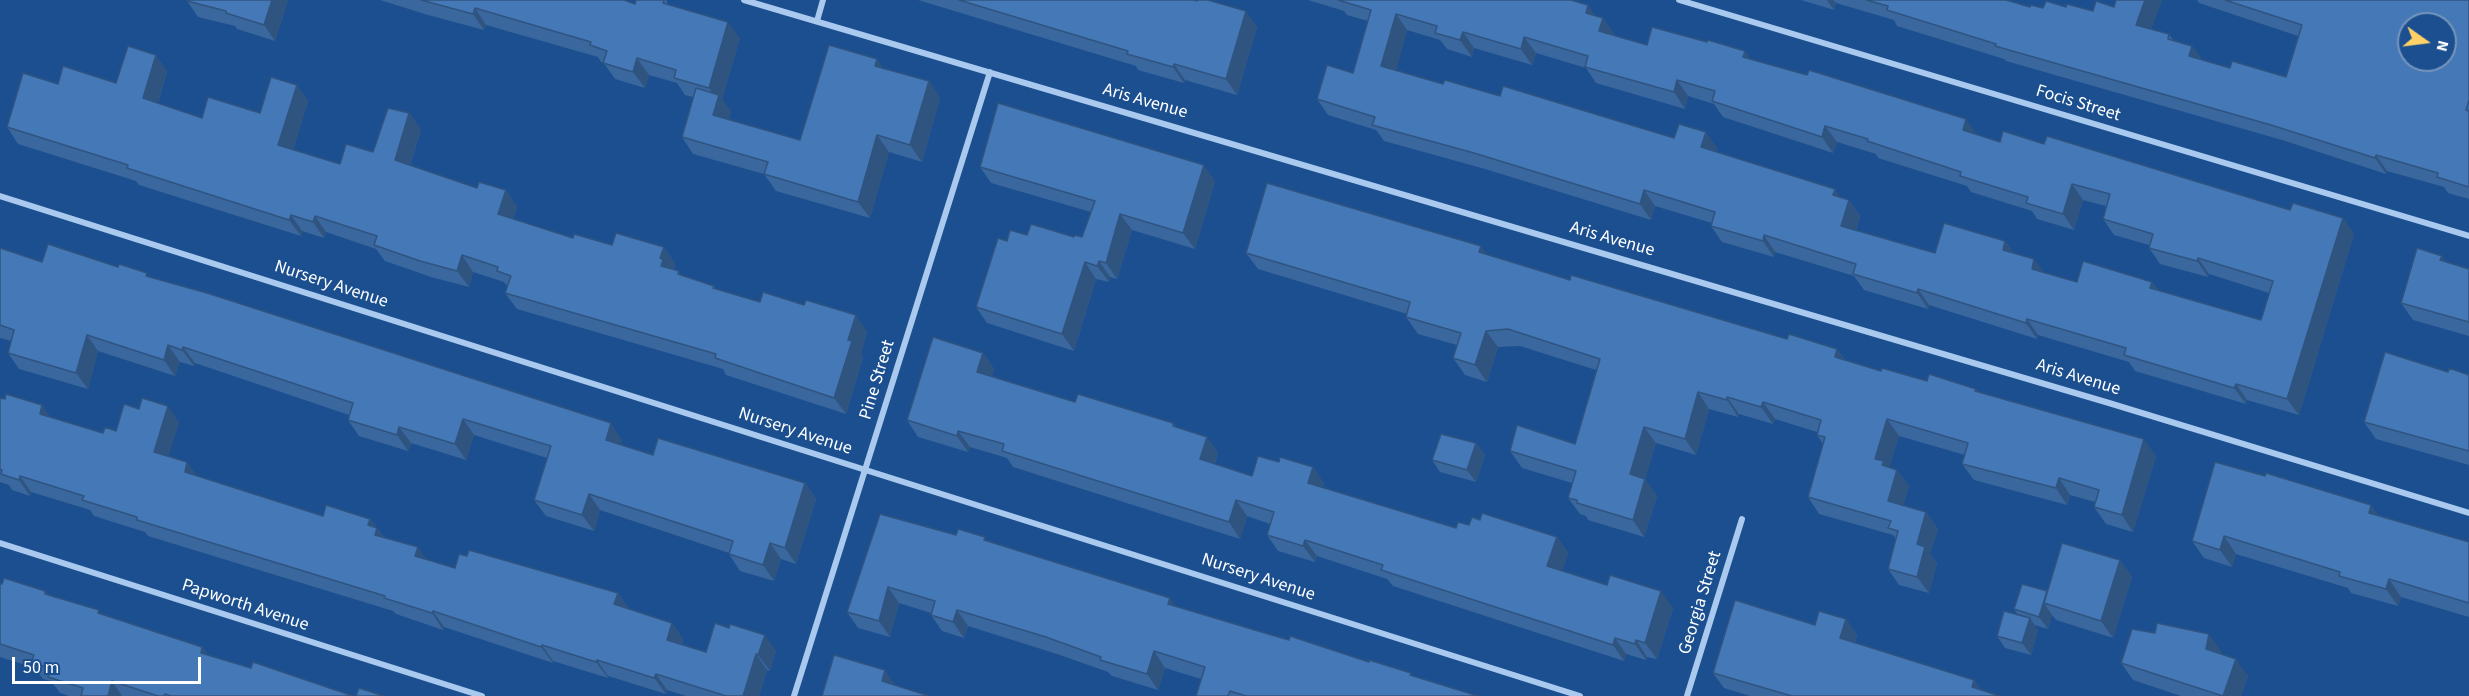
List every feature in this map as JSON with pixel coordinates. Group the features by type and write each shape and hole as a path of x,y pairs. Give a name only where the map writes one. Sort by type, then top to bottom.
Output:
{"street":[{"name":"Aris Avenue","path":"744,0 2109,403 2469,513"},
{"path":"817,21 823,0"},
{"name":"Focis Street","path":"1679,0 2469,236"},
{"name":"Pine Street","path":"794,696 990,72"},
{"name":"Nursery Avenue","path":"0,196 1580,696"},
{"name":"Georgia Street","path":"1687,696 1742,519"},
{"name":"Papworth Avenue","path":"0,543 482,696"}],"building":[{"path":"187,0 272,0 264,25"},
{"path":"421,0 624,0 635,4 636,0 664,0 663,3 728,22 709,88 674,78 676,70 637,58 633,72 603,63 607,51 590,45 591,42 475,8 473,14"},
{"path":"959,0 1208,0 1246,11 1226,79 1174,64 1173,67 1127,54 1128,51"},
{"path":"1338,0 1571,0 1588,5 1586,13 1603,18 1599,31 1647,45 1652,27 1707,42 1708,40 1745,51 1743,57 1807,75 1809,70 1966,119 1963,130 2000,142 2003,131 2044,144 2047,136 2290,210 2293,203 2343,218 2287,399 2236,384 2234,388 2124,355 2126,348 2027,319 2026,323 1918,289 1917,293 1853,274 1856,264 1764,235 1763,241 1711,226 1715,212 1644,190 1640,204 1474,153 1372,125 1375,117 1317,99 1327,65 1353,73 1371,10","holes":["1396,14 1437,26 1435,33 1460,40 1463,32 1521,49 1524,37 1588,56 1585,67 1674,92 1677,80 1715,91 1712,101 1822,137 1825,126 1868,139 1867,141 1961,172 1960,176 2028,197 2026,203 2063,214 2072,184 2110,194 2103,219 2153,234 2149,248 2197,261 2198,258 2273,281 2261,320 2150,288 2152,282 2083,261 2077,282 2032,269 2034,259 2003,250 2005,241 1944,223 1935,253 1841,226 1849,200 1833,195 1835,189 1701,147 1706,132 1679,124 1674,138 1503,86 1500,96 1445,80 1443,84 1381,66"]},
{"path":"1866,0 2006,0 2043,8 2046,1 2093,11 2096,1 2114,7 2116,0 2145,0 2136,25 2169,34 2168,39 2192,46 2189,56 2230,68 2232,61 2286,77 2302,25 2225,0 2469,0 2469,100 2466,110 2469,111 2469,187 2437,177 2438,173 2376,155 2375,158 2271,125 1995,46 1996,44 1887,10 1888,6"},
{"path":"829,45 877,59 875,66 929,81 910,145 877,135 858,202 764,174 768,162 682,137 696,88 719,95 713,115 800,140"},
{"path":"128,46 156,55 143,98 202,118 208,97 260,113 271,77 297,85 278,145 340,164 346,144 373,152 388,108 409,113 395,160 477,188 479,182 506,190 498,214 573,238 574,234 612,245 616,233 664,247 660,258 663,260 661,266 679,271 678,274 714,286 713,288 760,302 763,292 804,305 806,300 856,315 848,340 852,341 834,398 715,358 716,354 505,293 511,276 497,271 498,267 462,255 457,271 420,261 374,245 377,236 315,216 313,222 291,215 289,220 127,168 128,165 7,127 23,73 58,84 63,66 116,83"},
{"path":"998,103 1204,165 1183,233 1120,214 1106,263 1099,261 1097,266 1085,262 1062,334 976,307 998,238 1007,241 1010,230 1027,235 1031,224 1074,237 1075,235 1082,237 1095,201 980,167"},
{"path":"1267,183 1481,246 1479,252 1570,280 1571,275 1787,339 1789,334 1837,349 1835,357 1881,371 1882,368 1927,381 1929,374 1976,389 1975,391 2144,439 2122,515 2094,507 2099,490 2059,478 2056,488 1962,464 1968,443 1887,419 1875,459 1884,461 1882,465 1897,470 1888,501 1926,512 1917,544 1925,547 1917,577 1888,569 1898,531 1888,528 1891,521 1808,497 1825,437 1817,435 1821,420 1763,402 1761,407 1727,397 1727,400 1698,392 1685,439 1644,427 1630,474 1645,479 1633,520 1577,503 1577,500 1568,498 1576,471 1510,451 1517,425 1575,444 1600,359 1508,329 1486,331 1475,365 1453,358 1461,333 1406,317 1410,302 1246,253"},
{"path":"48,244 118,267 119,264 147,273 146,276 207,293 611,423 606,440 653,455 658,438 805,483 785,548 770,543 763,565 729,554 733,541 589,494 582,515 534,500 551,446 463,419 455,444 399,427 397,435 348,420 353,403 183,347 182,350 168,345 164,360 87,335 76,373 8,353 14,330 0,325 0,248 42,262"},
{"path":"2417,248 2442,256 2440,260 2469,269 2469,322 2401,303"},
{"path":"933,337 983,353 977,372 1075,402 1078,394 1173,423 1173,426 1207,437 1200,459 1252,476 1258,456 1279,462 1280,457 1313,467 1308,483 1456,528 1458,522 1469,525 1472,517 1480,520 1482,513 1557,537 1547,566 1607,585 1610,575 1661,591 1645,643 1636,640 1635,644 1615,638 1613,645 1381,570 1383,565 1305,540 1303,546 1267,535 1274,512 1236,500 1229,522 1002,451 1004,444 958,431 957,436 907,420"},
{"path":"2385,352 2448,372 2449,368 2469,375 2469,451 2364,422"},
{"path":"6,394 42,405 40,414 103,433 105,427 116,431 124,404 139,409 142,398 168,406 154,452 187,462 185,472 323,516 326,505 370,519 368,525 377,528 375,535 418,547 415,556 455,568 459,554 467,556 469,550 618,593 614,604 672,623 667,640 706,652 715,623 729,628 730,624 765,635 758,655 756,654 743,696 726,696 656,674 654,678 597,660 596,662 542,645 541,647 433,611 432,613 384,598 385,596 137,520 137,517 82,500 84,496 20,476 19,480 1,474 0,398 5,399"},
{"path":"1441,434 1476,443 1467,470 1432,460"},
{"path":"2215,462 2265,476 2266,473 2371,505 2369,513 2469,542 2469,603 2389,579 2386,589 2339,576 2340,572 2224,536 2220,550 2192,541"},
{"path":"880,514 956,535 958,529 985,537 984,540 1170,598 1168,604 1289,640 1290,636 1478,696 1246,696 1230,691 1228,696 1196,696 1205,667 1154,651 1147,674 1100,660 1101,657 1046,637 957,610 953,622 931,615 935,601 888,587 879,621 847,612"},
{"path":"2062,543 2120,560 2101,621 2044,603"},
{"path":"4,578 45,591 45,594 99,610 98,613 202,647 201,653 251,668 253,662 353,696 171,696 165,694 158,696 112,681 108,696 81,696 83,688 48,677 51,668 31,663 34,655 0,644 0,584"},
{"path":"2022,584 2047,591 2039,617 2014,609"},
{"path":"1735,600 1815,625 1819,611 1846,619 1840,638 1974,680 1972,687 2000,696 1792,696 1713,673"},
{"path":"2004,611 2030,618 2022,643 1997,636"},
{"path":"2157,623 2209,634 2206,649 2236,659 2223,696 2121,663 2132,629 2155,633"},
{"path":"834,655 885,670 882,681 929,696 822,696"},
{"path":"359,688 384,696 356,696"}]}
